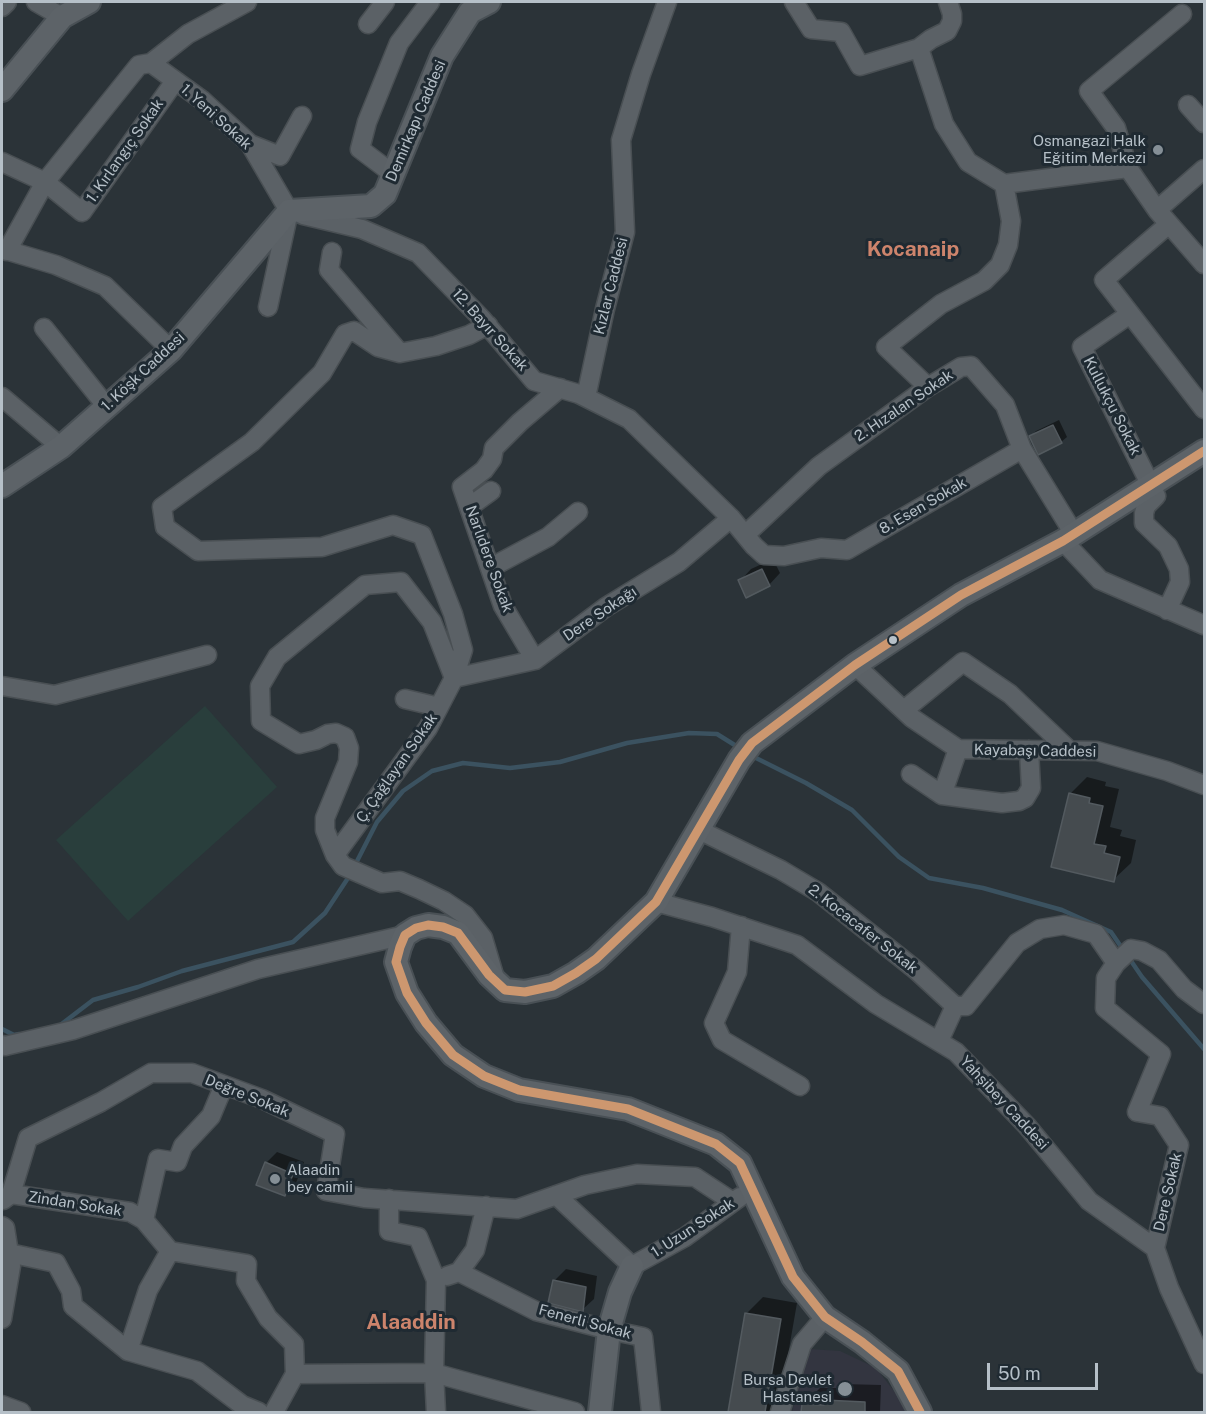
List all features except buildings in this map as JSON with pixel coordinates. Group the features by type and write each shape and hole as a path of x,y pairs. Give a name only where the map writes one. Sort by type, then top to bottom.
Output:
{"main road":[{"path":"2,90 62,17 89,2"},
{"name":"Demirkapı Caddesi","path":"289,212 371,206 385,194 442,56 470,12 489,2"},
{"name":"1. Köşk Caddesi","path":"2,486 61,447 171,350 289,212"},
{"path":"920,1413 898,1371 862,1342 825,1317 793,1277 740,1163 716,1144 628,1109 519,1090 484,1076 453,1055 426,1023 407,993 396,962 400,947 405,935 416,928 428,925 443,927 458,933 496,982 505,990 525,992 553,986 596,959 656,902 739,760 752,743 855,665 962,595 1068,538 1153,486 1204,451"},
{"path":"600,1413 609,1330 620,1292 632,1266"}],"street":[{"path":"2,7 7,2"},
{"path":"36,2 62,17"},
{"path":"171,350 105,286 56,265 4,250 45,182 139,65 151,63 188,34 247,2"},
{"path":"368,24 385,2"},
{"path":"393,174 360,149 367,122 399,43 430,2"},
{"name":"Kızlar Caddesi","path":"586,398 605,309 625,232 621,140 641,74 668,2"},
{"path":"794,2 811,29 841,32 860,66 919,48 947,31 952,21 948,2"},
{"path":"1182,14 1089,91 1116,128 1128,168 1157,210 1203,261"},
{"path":"919,48 944,124 958,148 968,162 1004,184 1128,168"},
{"name":"1. Yeni Sokak","path":"151,63 202,100 250,144 289,212"},
{"name":"1. Kırlangıç Sokak","path":"45,182 82,212 175,81"},
{"path":"1188,105 1204,123"},
{"path":"250,144 280,156 302,116"},
{"path":"2,162 45,182"},
{"path":"1157,210 1204,169"},
{"path":"928,387 886,348 941,304 984,281 1000,265 1008,245 1011,221 1004,184"},
{"path":"268,307 289,212"},
{"name":"12. Bayır Sokak","path":"289,212 362,229 418,253 488,326 534,381 586,398 629,419 731,518 745,535"},
{"path":"1169,224 1104,280 1204,409"},
{"path":"332,252 329,270 400,353 436,346 488,326"},
{"name":"Kullukçu Sokak","path":"1130,314 1082,347 1153,486"},
{"path":"44,328 107,407"},
{"name":"Ç. Çağlayan Sokak","path":"345,864 428,728 454,678 463,650 453,614 422,535 393,525 322,547 198,551 165,527 162,507 252,442 322,373 345,334 354,331 378,347 400,353"},
{"name":"2. Hızalan Sokak","path":"745,535 819,466 928,387 962,367 971,366 1005,405 1022,449 1068,538 1100,580 1204,625"},
{"name":"Narlıdere Sokak","path":"535,660 503,606 462,487 484,470 492,459 494,448 560,388"},
{"path":"2,397 61,447"},
{"name":"8. Esen Sokak","path":"745,535 764,555 784,556 821,549 847,550 1022,449"},
{"path":"1153,486 1156,496 1146,506 1144,523 1168,546 1179,569 1180,582 1167,609"},
{"path":"469,507 491,491"},
{"path":"490,568 548,537 578,512"},
{"name":"Dere Sokağı","path":"454,678 535,660 606,607 679,562 731,518"},
{"path":"454,678 432,622 401,582 365,585 277,657 260,686 261,721 299,744 336,733 345,737 349,748 348,762 325,818 325,830 345,864 382,883 400,881 444,901 465,915 483,938 496,982"},
{"path":"2,686 55,695 207,655"},
{"path":"904,710 963,662 1010,694 1069,750"},
{"name":"Kayabaşı Caddesi","path":"855,665 912,718 958,749 1097,750 1167,771 1204,785"},
{"path":"405,699 439,707"},
{"path":"942,795 958,749"},
{"path":"911,774 942,795 1002,803 1025,798 1030,788 1029,750"},
{"name":"2. Kocacafer Sokak","path":"699,830 761,860 818,892 916,970 955,1006"},
{"name":"Yahşibey Caddesi","path":"656,902 741,926 797,945 876,1004 956,1052 1027,1126 1089,1201 1155,1248"},
{"path":"939,1041 955,1006 966,1006 1017,943 1040,929 1064,925 1096,934 1116,963"},
{"path":"741,926 737,972 714,1023 722,1040 800,1086"},
{"path":"2,1045 73,1030 258,969 405,935"},
{"name":"Dere Sokak","path":"1155,1248 1179,1145 1160,1116 1137,1112 1161,1054 1105,1008 1106,978 1116,963 1131,949 1142,951 1159,960 1184,989 1204,1004"},
{"name":"Değre Sokak","path":"6,1198 28,1138 101,1102 151,1073 192,1073 262,1099 335,1134 326,1191 364,1198 389,1199"},
{"path":"144,1220 158,1159 177,1162 183,1146 211,1116 224,1085"},
{"path":"436,1413 434,1373 436,1280 418,1236 389,1231 389,1199 517,1209 585,1185 637,1174 694,1177 733,1202"},
{"name":"1. Uzun Sokak","path":"632,1266 685,1237 753,1188"},
{"path":"556,1195 632,1266"},
{"name":"Zindan Sokak","path":"6,1198 130,1212 144,1220 171,1251"},
{"path":"436,1280 459,1272 475,1250 486,1206"},
{"path":"2,1226 5,1228 11,1266 2,1319"},
{"path":"1155,1248 1169,1288 1204,1364"},
{"path":"128,1351 148,1290 171,1251 247,1264 246,1281 268,1318 294,1344 295,1374 274,1413"},
{"path":"9,1253 56,1263 71,1291 73,1306 128,1351 197,1371 242,1405 259,1413"},
{"name":"Fenerli Sokak","path":"459,1272 536,1311 643,1337 651,1413"},
{"path":"780,1413 802,1344 825,1317"},
{"path":"295,1374 434,1373 574,1413"},
{"path":"2,1405 21,1413"}],"shaded area":[{"name":"Bursa Devlet Hastanesi","path":"809,1349 840,1351 876,1368 908,1412 792,1412"}],"green space":[{"path":"205,706 277,787 128,921 56,840"}],"waterway":[{"path":"354,867 377,822 403,791 432,771 463,763 510,768 560,762 627,743 689,733 717,734 741,749"},
{"path":"750,755 806,783 852,810 899,857 929,878 983,888 1062,910 1111,932 1124,951"},
{"path":"59,1026 93,1000 182,971 293,942 325,913 350,875"},
{"path":"1129,958 1142,977 1204,1049"},
{"path":"2,1029 14,1035 19,1034"}],"transit line":[{"path":"920,1412 898,1371 862,1342 825,1317 793,1277 740,1163 716,1144 628,1109 519,1090 484,1076 453,1055 426,1023 407,993 396,962 400,947 405,935 416,928 428,925 443,927 458,933 489,975 505,990 525,992 553,986 576,973 596,959 656,902 739,760 752,743 855,665 961,595 1063,541 1204,451"}],"place":[{"name":"Osmangazi Halk Eğitim Merkezi","path":"1158,150"},
{"name":"Alaadin bey camii","path":"275,1179"},
{"name":"Bursa Devlet Hastanesi","path":"845,1389"}],"district":[{"name":"Kocanaip","path":"913,250"},
{"name":"Alaaddin","path":"411,1323"}]}
